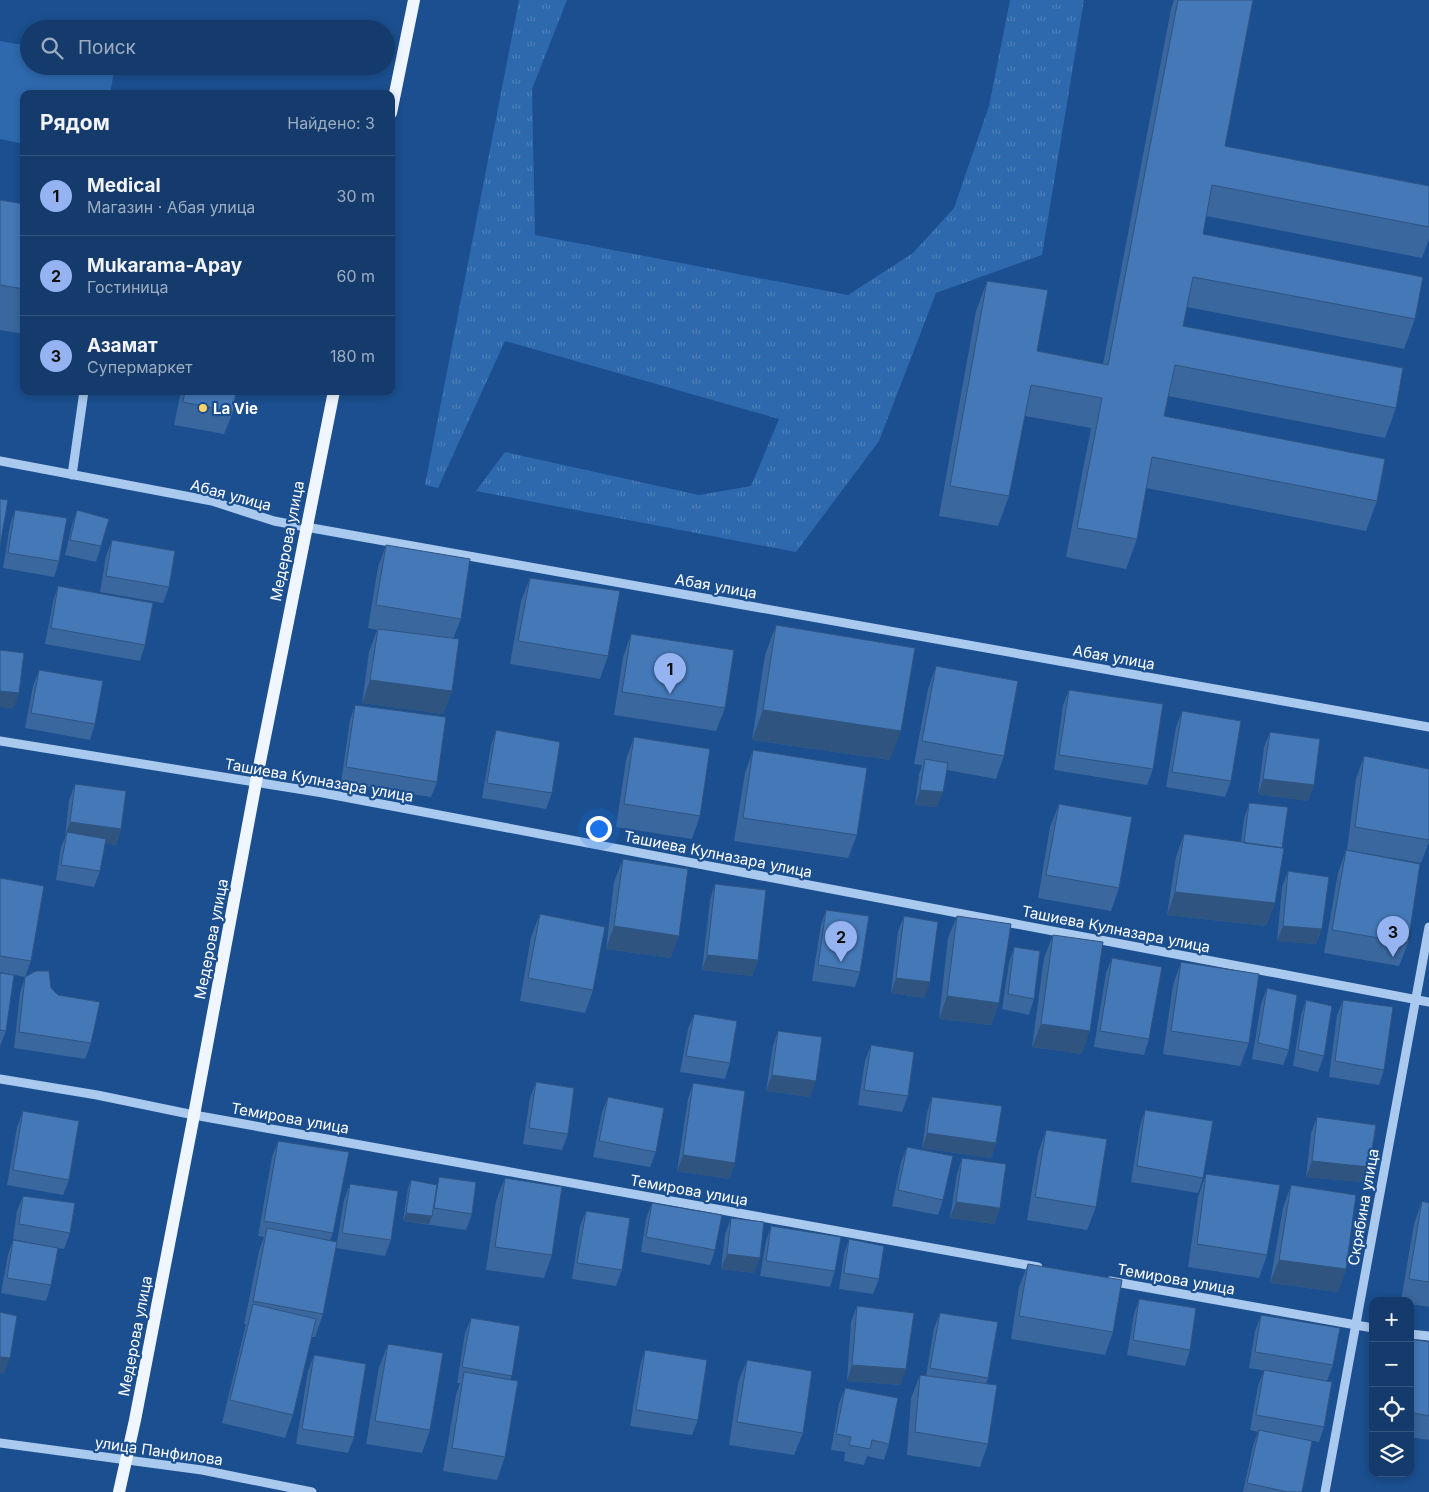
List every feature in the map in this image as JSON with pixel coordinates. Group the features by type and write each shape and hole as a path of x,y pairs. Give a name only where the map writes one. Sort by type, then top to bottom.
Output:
{"main road":[{"path":"395,94 414,0"},
{"name":"Медерова улица","path":"118,1492 127,1460 256,782 333,395"}],"street":[{"path":"72,475 83,395"},
{"name":"Абая улица","path":"0,461 212,501 274,521 306,527 1429,727"},
{"name":"Ташиева Кулназара улица","path":"0,741 342,797 1429,1002"},
{"name":"Скрябина улица","path":"1325,1492 1429,927"},
{"name":"Темирова улица","path":"0,1079 97,1095 194,1115 1042,1268"},
{"name":"Темирова улица","path":"1101,1279 1369,1327"},
{"path":"1414,1334 1429,1336"},
{"name":"улица Панфилова","path":"0,1443 202,1470 312,1492"}],"green space":[{"path":"519,0 567,0 532,89 535,235 848,295 913,253 954,208 989,106 1010,0 1084,0 1042,255 936,293 879,441 796,552 476,491 505,452 699,495 751,486 779,419 505,341 438,488 425,485"},
{"path":"0,41 20,44 20,75 113,75 111,90 20,90 20,143 0,139"}],"building":[{"path":"1178,0 1253,0 1225,146 1429,186 1429,227 1212,185 1203,234 1423,277 1415,319 1193,277 1183,326 1403,368 1396,408 1175,365 1164,416 1385,459 1377,501 1152,457 1137,539 1077,528 1102,398 1031,385 1009,496 950,486 987,281 1048,290 1037,351 1108,365"},
{"path":"0,200 20,203 20,288 0,285"},
{"path":"184,395 235,395 233,412 183,402"},
{"path":"0,499 8,500 0,546"},
{"path":"15,510 67,518 59,561 8,553"},
{"path":"77,510 109,519 101,546 70,540"},
{"path":"112,540 175,551 169,587 106,576"},
{"path":"386,545 470,559 461,619 376,605"},
{"path":"530,578 620,591 608,656 518,641"},
{"path":"58,586 153,603 145,645 51,628"},
{"path":"776,625 915,648 901,731 763,710"},
{"path":"378,629 459,639 452,691 370,680"},
{"path":"631,634 734,650 725,708 622,692"},
{"path":"0,650 24,653 19,693 0,691"},
{"path":"936,666 1018,681 1004,756 922,741"},
{"path":"39,670 103,681 95,724 31,713"},
{"path":"1069,690 1163,704 1153,769 1059,755"},
{"path":"355,705 446,717 437,782 346,767"},
{"path":"1182,711 1241,721 1231,781 1172,772"},
{"path":"496,730 560,742 552,793 487,783"},
{"path":"1270,732 1320,739 1314,785 1263,779"},
{"path":"634,737 710,749 700,816 624,804"},
{"path":"753,750 867,768 857,835 743,818"},
{"path":"1364,756 1429,769 1429,840 1355,827"},
{"path":"925,759 948,763 943,792 920,790"},
{"path":"75,784 126,791 121,829 70,822"},
{"path":"1249,803 1288,807 1282,848 1244,843"},
{"path":"1059,804 1132,817 1119,888 1046,875"},
{"path":"67,832 106,839 100,871 61,865"},
{"path":"1184,834 1284,848 1275,903 1175,892"},
{"path":"1346,850 1420,864 1408,943 1332,930"},
{"path":"623,859 688,869 679,936 614,926"},
{"path":"1288,871 1329,877 1322,929 1283,926"},
{"path":"0,878 44,886 31,961 0,956"},
{"path":"715,884 766,890 758,960 707,955"},
{"path":"826,910 869,916 860,972 818,965"},
{"path":"540,914 605,927 593,990 528,978"},
{"path":"904,916 938,922 930,982 896,978"},
{"path":"957,916 1011,924 999,1003 947,996"},
{"path":"1053,935 1103,942 1090,1031 1041,1024"},
{"path":"1014,947 1040,951 1034,999 1008,994"},
{"path":"1112,958 1162,967 1149,1039 1100,1031"},
{"path":"1181,962 1259,974 1249,1043 1171,1031"},
{"path":"36,971 49,971 51,988 58,995 100,1002 91,1043 19,1032 25,977"},
{"path":"0,973 14,975 6,1031 0,1030"},
{"path":"1267,988 1297,995 1289,1050 1258,1043"},
{"path":"1306,1000 1332,1006 1324,1056 1298,1050"},
{"path":"1343,1000 1393,1007 1384,1070 1335,1061"},
{"path":"694,1014 737,1021 730,1063 686,1056"},
{"path":"778,1031 822,1037 816,1081 772,1075"},
{"path":"871,1045 914,1052 908,1096 864,1090"},
{"path":"536,1082 574,1088 568,1134 529,1128"},
{"path":"693,1083 745,1091 735,1163 683,1155"},
{"path":"608,1097 664,1108 656,1152 599,1141"},
{"path":"932,1097 1002,1106 996,1143 927,1133"},
{"path":"1145,1110 1213,1121 1203,1178 1137,1166"},
{"path":"23,1111 79,1121 69,1180 13,1170"},
{"path":"1317,1117 1376,1125 1369,1167 1312,1161"},
{"path":"1046,1130 1107,1139 1096,1207 1035,1197"},
{"path":"278,1141 349,1152 333,1233 264,1221"},
{"path":"907,1147 953,1156 943,1200 898,1190"},
{"path":"962,1158 1006,1164 1000,1208 956,1202"},
{"path":"1206,1174 1280,1185 1267,1255 1197,1244"},
{"path":"439,1177 476,1182 472,1214 434,1208"},
{"path":"505,1178 562,1187 552,1255 495,1247"},
{"path":"411,1180 437,1185 432,1216 406,1213"},
{"path":"350,1184 398,1191 391,1240 342,1233"},
{"path":"1291,1185 1356,1195 1346,1269 1279,1260"},
{"path":"23,1196 75,1203 70,1233 19,1224"},
{"path":"1422,1201 1429,1203 1429,1282 1409,1279"},
{"path":"652,1203 722,1215 715,1250 646,1237"},
{"path":"586,1211 630,1218 622,1270 577,1263"},
{"path":"731,1218 764,1222 760,1258 727,1254"},
{"path":"771,1226 841,1237 835,1271 766,1261"},
{"path":"267,1228 337,1242 323,1314 253,1301"},
{"path":"849,1239 884,1246 879,1279 844,1273"},
{"path":"13,1240 58,1248 51,1285 7,1278"},
{"path":"1028,1264 1122,1280 1113,1332 1019,1316"},
{"path":"1139,1299 1196,1308 1190,1350 1133,1340"},
{"path":"253,1304 316,1319 293,1415 230,1400"},
{"path":"857,1306 914,1313 906,1369 852,1365"},
{"path":"0,1312 17,1316 10,1358 0,1357"},
{"path":"940,1313 998,1322 988,1378 930,1368"},
{"path":"1261,1315 1340,1328 1333,1365 1255,1352"},
{"path":"471,1318 520,1326 512,1376 462,1367"},
{"path":"1414,1340 1429,1342 1429,1416 1414,1413"},
{"path":"388,1344 443,1353 430,1430 375,1421"},
{"path":"645,1350 707,1360 698,1420 636,1410"},
{"path":"314,1355 366,1364 354,1437 302,1429"},
{"path":"747,1360 812,1371 803,1433 737,1422"},
{"path":"1264,1370 1332,1382 1324,1427 1256,1415"},
{"path":"464,1372 518,1381 505,1457 452,1448"},
{"path":"920,1375 997,1385 988,1444 915,1432"},
{"path":"845,1388 898,1398 889,1444 872,1440 870,1449 849,1445 851,1437 836,1434"},
{"path":"1259,1430 1312,1441 1302,1492 1288,1492 1247,1483"}],"place":[{"name":"La Vie","path":"203,408"},
{"name":"Medical","path":"670,694"},
{"name":"Азамат","path":"1393,957"},
{"name":"Mukarama-Apay","path":"841,962"}]}
